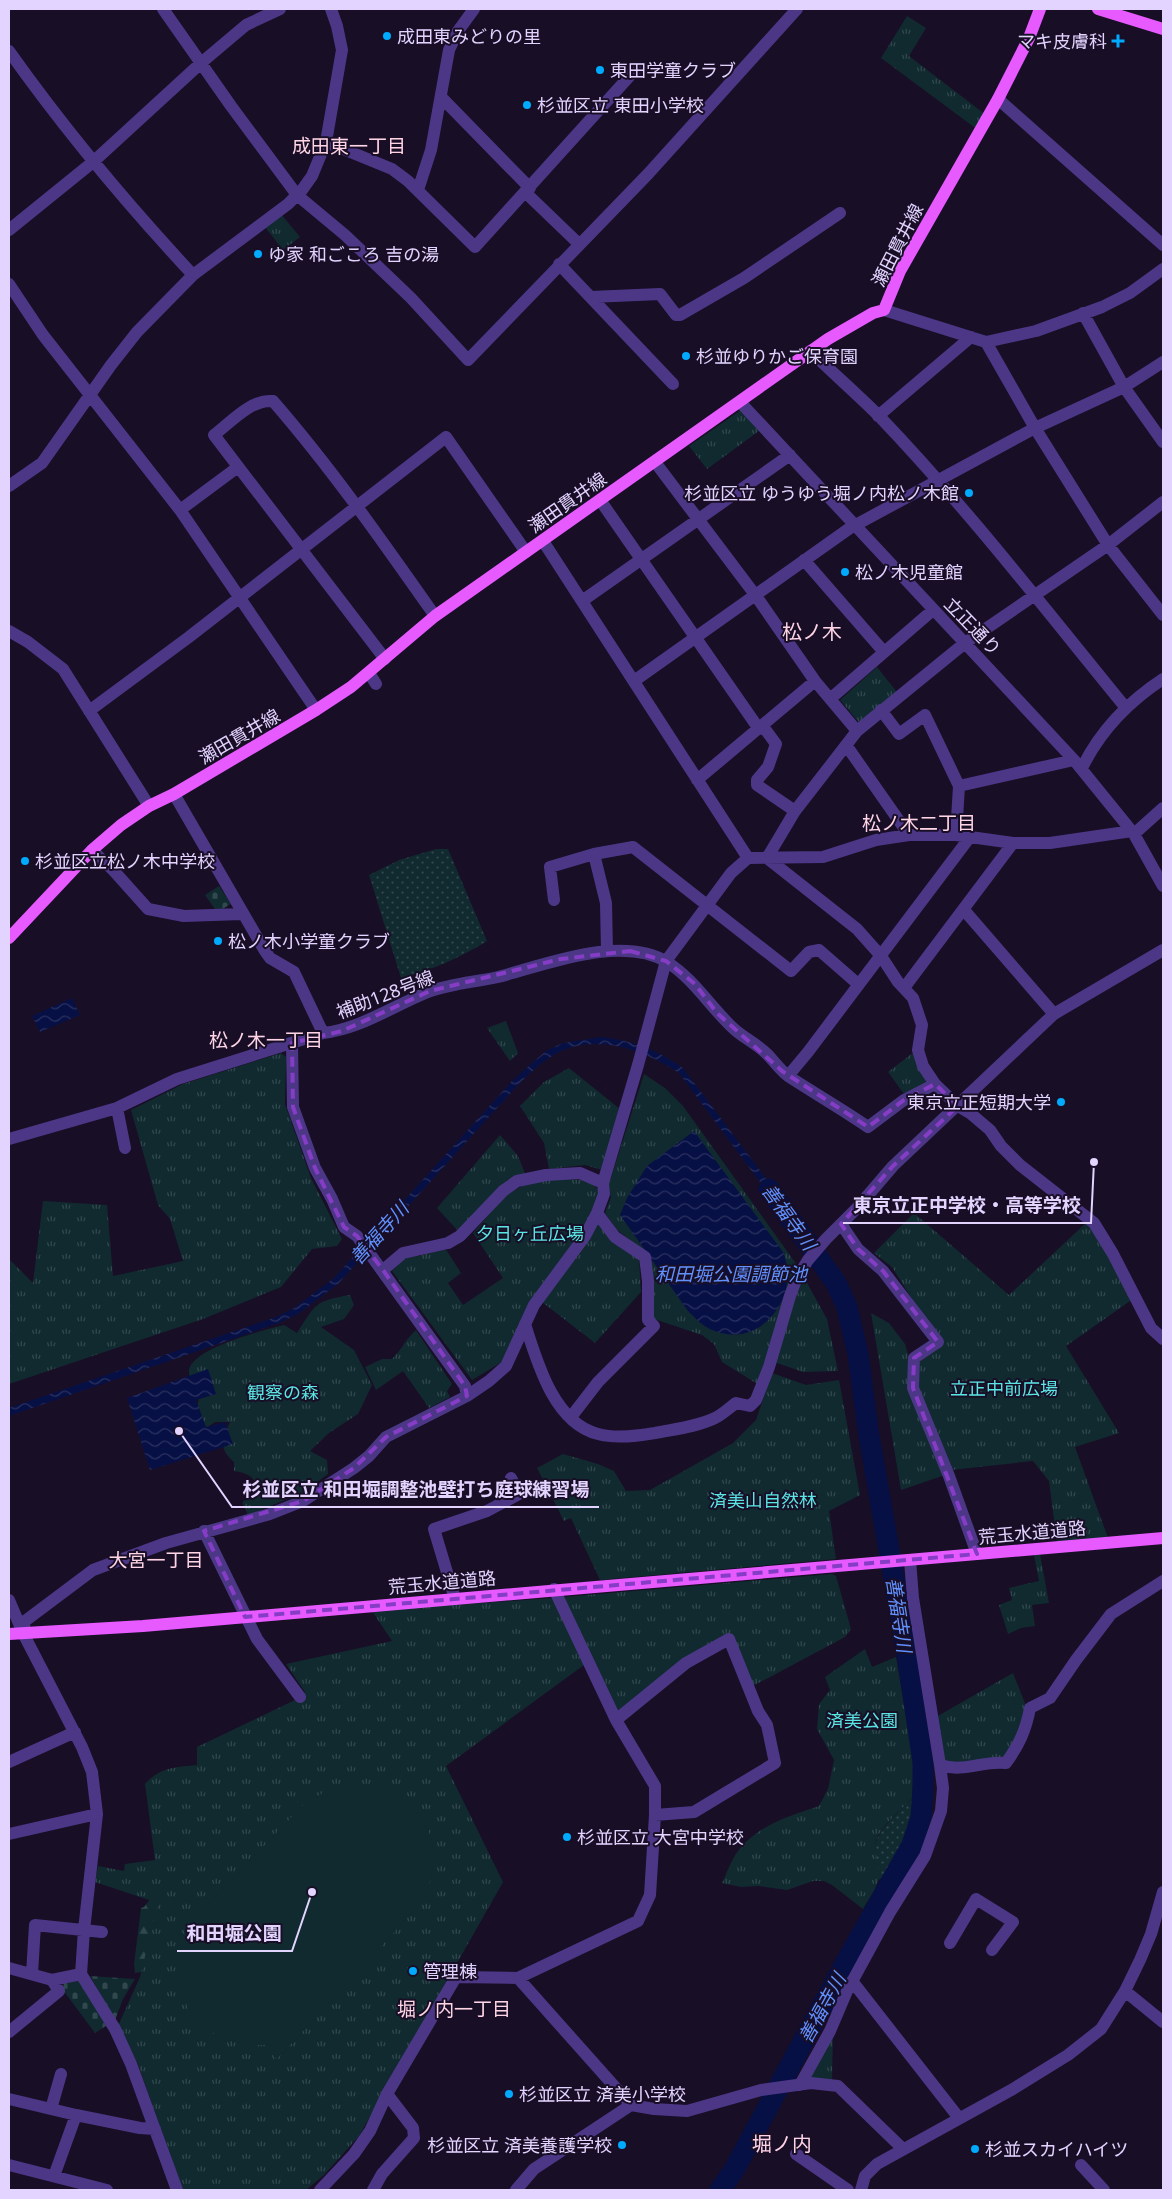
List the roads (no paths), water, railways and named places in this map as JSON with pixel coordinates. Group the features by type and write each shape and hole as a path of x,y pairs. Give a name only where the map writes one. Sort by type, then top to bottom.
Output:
{"main road":[{"name":"瀬田貫井線","path":"9,938 92,850 121,825 149,806 174,794 316,710 351,687 434,616 810,351 844,328 878,310 884,310 900,271 998,99 1029,38 1040,9"},
{"path":"1098,9 1163,29"},
{"name":"荒玉水道道路","path":"9,1634 143,1626 554,1589 1163,1538"}],"street":[{"path":"9,230 93,162 246,24 280,9"},
{"path":"9,486 42,463 111,365 137,332 193,275 288,204 312,176 326,142 342,50 331,9"},
{"path":"418,190 432,150 448,50 458,31 474,9"},
{"path":"169,11 201,63 297,195 345,234 411,298 468,360 648,174 797,9"},
{"path":"9,51 54,114 93,162 193,275"},
{"path":"326,142 392,169 418,190 476,247 636,69"},
{"path":"441,97 579,244"},
{"path":"998,99 1163,245"},
{"path":"591,297 660,294 676,315 680,315 744,278 840,213"},
{"path":"559,264 674,384"},
{"path":"884,310 986,342 1023,335 1083,313 1130,293 1163,269"},
{"path":"9,284 34,323 180,510 316,710"},
{"path":"1083,313 1124,387 1163,442"},
{"path":"878,416 971,337"},
{"path":"986,342 1035,428 1108,545 1163,615"},
{"path":"810,351 878,416 938,481 1034,594 1126,708"},
{"path":"634,681 696,639 850,528 1035,428 1124,387 1163,362"},
{"path":"385,659 214,435 255,404 263,400 273,401 301,433 358,507 434,616"},
{"name":"立正通り","path":"740,402 1078,764 1133,832 1163,886"},
{"path":"89,710 240,598 446,436 526,552"},
{"path":"582,601 790,455"},
{"path":"655,462 756,596 815,681 857,731"},
{"path":"180,510 238,467"},
{"path":"600,500 696,639 760,727 776,744 768,767 757,780 757,785 795,811"},
{"path":"767,858 795,811 857,731 965,643 1108,545 1163,502"},
{"path":"543,541 748,858"},
{"path":"804,560 884,652"},
{"path":"830,699 933,610"},
{"path":"9,631 28,642 63,669 149,806"},
{"path":"369,673 376,684"},
{"path":"959,786 1078,764 1126,708 1163,679"},
{"path":"697,780 815,681"},
{"path":"881,710 899,734 925,715 959,786 956,835"},
{"path":"846,745 909,835"},
{"path":"174,794 242,914 270,958 294,972 322,1033"},
{"path":"23,1633 25,1621 93,1570 166,1543 204,1531 255,1519 303,1501 370,1456 386,1437 467,1396 489,1382 506,1366 534,1305 585,1236 597,1213 604,1194 603,1183 666,961 731,873 748,858 804,859 823,857 876,840 909,835 956,835 1013,843 1050,843 1133,832 1163,808"},
{"path":"788,1076 970,837"},
{"path":"904,988 1013,843"},
{"path":"554,900 550,867 594,854 633,847 661,871 708,904 790,971 810,952 819,950 858,984"},
{"path":"92,850 148,909 184,916 242,914"},
{"path":"594,854 606,903 607,951"},
{"path":"767,858 857,929 881,956 913,998 922,1025 918,1050 923,1066 935,1084 958,1106 970,1113 990,1130 1001,1146 1020,1165 1094,1223 1113,1254 1151,1328 1163,1339"},
{"path":"964,910 1013,964 1054,1014"},
{"path":"525,1324 541,1373 551,1393 584,1428 596,1434 628,1436 689,1427 715,1418 736,1403 750,1406 756,1400 769,1367 790,1296 808,1260 893,1166 1054,1014 1163,950"},
{"name":"補助128号線","path":"9,1139 117,1108 177,1079 322,1033 342,1031 430,991 499,977 561,959 607,951 630,951 666,961"},
{"path":"666,961 695,984 717,1013 735,1030 767,1054 788,1076 868,1127 904,1100 935,1084"},
{"path":"292,1043 293,1107 316,1168 344,1227 357,1236 383,1270 465,1386 467,1396"},
{"path":"117,1108 125,1148"},
{"path":"383,1270 403,1253 448,1243 460,1236 504,1191 517,1181 546,1175 580,1173 603,1183"},
{"path":"572,1417 598,1382 654,1326 648,1320 648,1280 644,1257 615,1237 597,1213"},
{"path":"841,1224 858,1249 883,1271 938,1342 914,1358 914,1388 977,1554"},
{"path":"1151,1328 1163,1324"},
{"path":"454,1599 434,1529 487,1511 520,1494 511,1478"},
{"path":"204,1531 257,1639 300,1697"},
{"path":"797,2085 830,2031 852,1981 890,1912 925,1856 941,1811 943,1788 940,1765 907,1560"},
{"path":"940,1765 953,1769 997,1762 1006,1763 1020,1744 1027,1727 1030,1708 1050,1698 1111,1614 1163,1581"},
{"path":"320,2190 354,2154 370,2131 387,2094 456,1977 518,1978 638,1921 650,1895 655,1786 616,1720 554,1589"},
{"path":"9,1600 23,1633 75,1732 92,1772 98,1814 84,1930 81,1974 115,2029 131,2064 177,2190"},
{"path":"616,1720 686,1663 729,1639 758,1711 767,1725 775,1763 694,1812 655,1815"},
{"path":"9,1762 75,1732"},
{"path":"9,1834 98,1814"},
{"path":"861,2190 865,2176 870,2170 903,2149 1013,2090 1068,2055 1101,2029 1125,1991 1151,1934 1163,1892"},
{"path":"950,1943 976,1899 1013,1922 992,1950"},
{"path":"32,1974 34,1925 102,1932"},
{"path":"9,1968 52,1980 81,1974"},
{"path":"518,1978 631,2105 654,2109 687,2110 766,2089 812,2083 838,2086 903,2149"},
{"path":"9,2032 59,1991 52,1980"},
{"path":"852,1981 959,2118"},
{"path":"1125,1991 1163,2022"},
{"path":"51,2110 61,2074"},
{"path":"373,2190 382,2174 414,2138 413,2128 387,2094"},
{"path":"9,2099 51,2110 140,2128 155,2128"},
{"path":"516,2190 534,2169 631,2105"},
{"path":"54,2176 76,2115"},
{"path":"796,2154 848,2190"},
{"path":"9,2165 107,2190"},
{"path":"1081,2165 1104,2190"}],"water":[{"path":"72,998 80,1015 40,1032 32,1016"},
{"path":"601,1037 644,1047 683,1068 789,1209 783,1213 679,1073 632,1050 598,1044 581,1045 549,1058 528,1075 338,1284 298,1314 279,1323 9,1416 9,1408 276,1317 294,1308 333,1279 512,1081 531,1064 546,1051 563,1043"},
{"name":"和田堀公園調節池","path":"694,1131 783,1252 787,1269 787,1286 782,1302 773,1315 761,1326 746,1333 730,1334 712,1330 696,1319 688,1311 620,1215 627,1198 647,1166"},
{"path":"208,1369 216,1394 196,1400 206,1427 225,1422 233,1444 150,1470 127,1398"}],"waterway":[{"name":"善福寺川","path":"720,2190 734,2170 846,1962 912,1845 921,1817 923,1789 923,1762 906,1648 868,1430 858,1354 847,1307 836,1283 769,1189"}],"place":[{"name":"成田東みどりの里","path":"387,36"},
{"name":"マキ皮膚科","path":"1118,41"},
{"name":"東田学童クラブ","path":"600,70"},
{"name":"杉並区立 東田小学校","path":"527,105"},
{"name":"ゆ家 和ごころ 吉の湯","path":"258,254"},
{"name":"杉並ゆりかご保育園","path":"686,356"},
{"name":"杉並区立 ゆうゆう堀ノ内松ノ木館","path":"969,493"},
{"name":"松ノ木児童館","path":"845,572"},
{"name":"杉並区立松ノ木中学校","path":"25,861"},
{"name":"松ノ木小学童クラブ","path":"218,941"},
{"name":"東京立正短期大学","path":"1061,1102"},
{"name":"東京立正中学校・高等学校","path":"1094,1162"},
{"name":"杉並区立 和田堀調整池壁打ち庭球練習場","path":"179,1431"},
{"name":"杉並区立 大宮中学校","path":"567,1837"},
{"name":"和田堀公園","path":"312,1892"},
{"name":"管理棟","path":"413,1971"},
{"name":"杉並区立 済美小学校","path":"509,2094"},
{"name":"杉並区立 済美養護学校","path":"622,2145"},
{"name":"杉並スカイハイツ","path":"975,2149"}],"district":[{"name":"成田東一丁目","path":"349,146"},
{"name":"松ノ木","path":"812,631"},
{"name":"松ノ木二丁目","path":"919,823"},
{"name":"松ノ木一丁目","path":"266,1040"},
{"name":"大宮一丁目","path":"156,1560"},
{"name":"堀ノ内一丁目","path":"454,2009"},
{"name":"堀ノ内","path":"782,2143"}],"park label":[{"name":"夕日ヶ丘広場","path":"530,1233"},
{"name":"立正中前広場","path":"1004,1388"},
{"name":"観察の森","path":"283,1392"},
{"name":"済美山自然林","path":"763,1500"},
{"name":"済美公園","path":"862,1720"}]}
